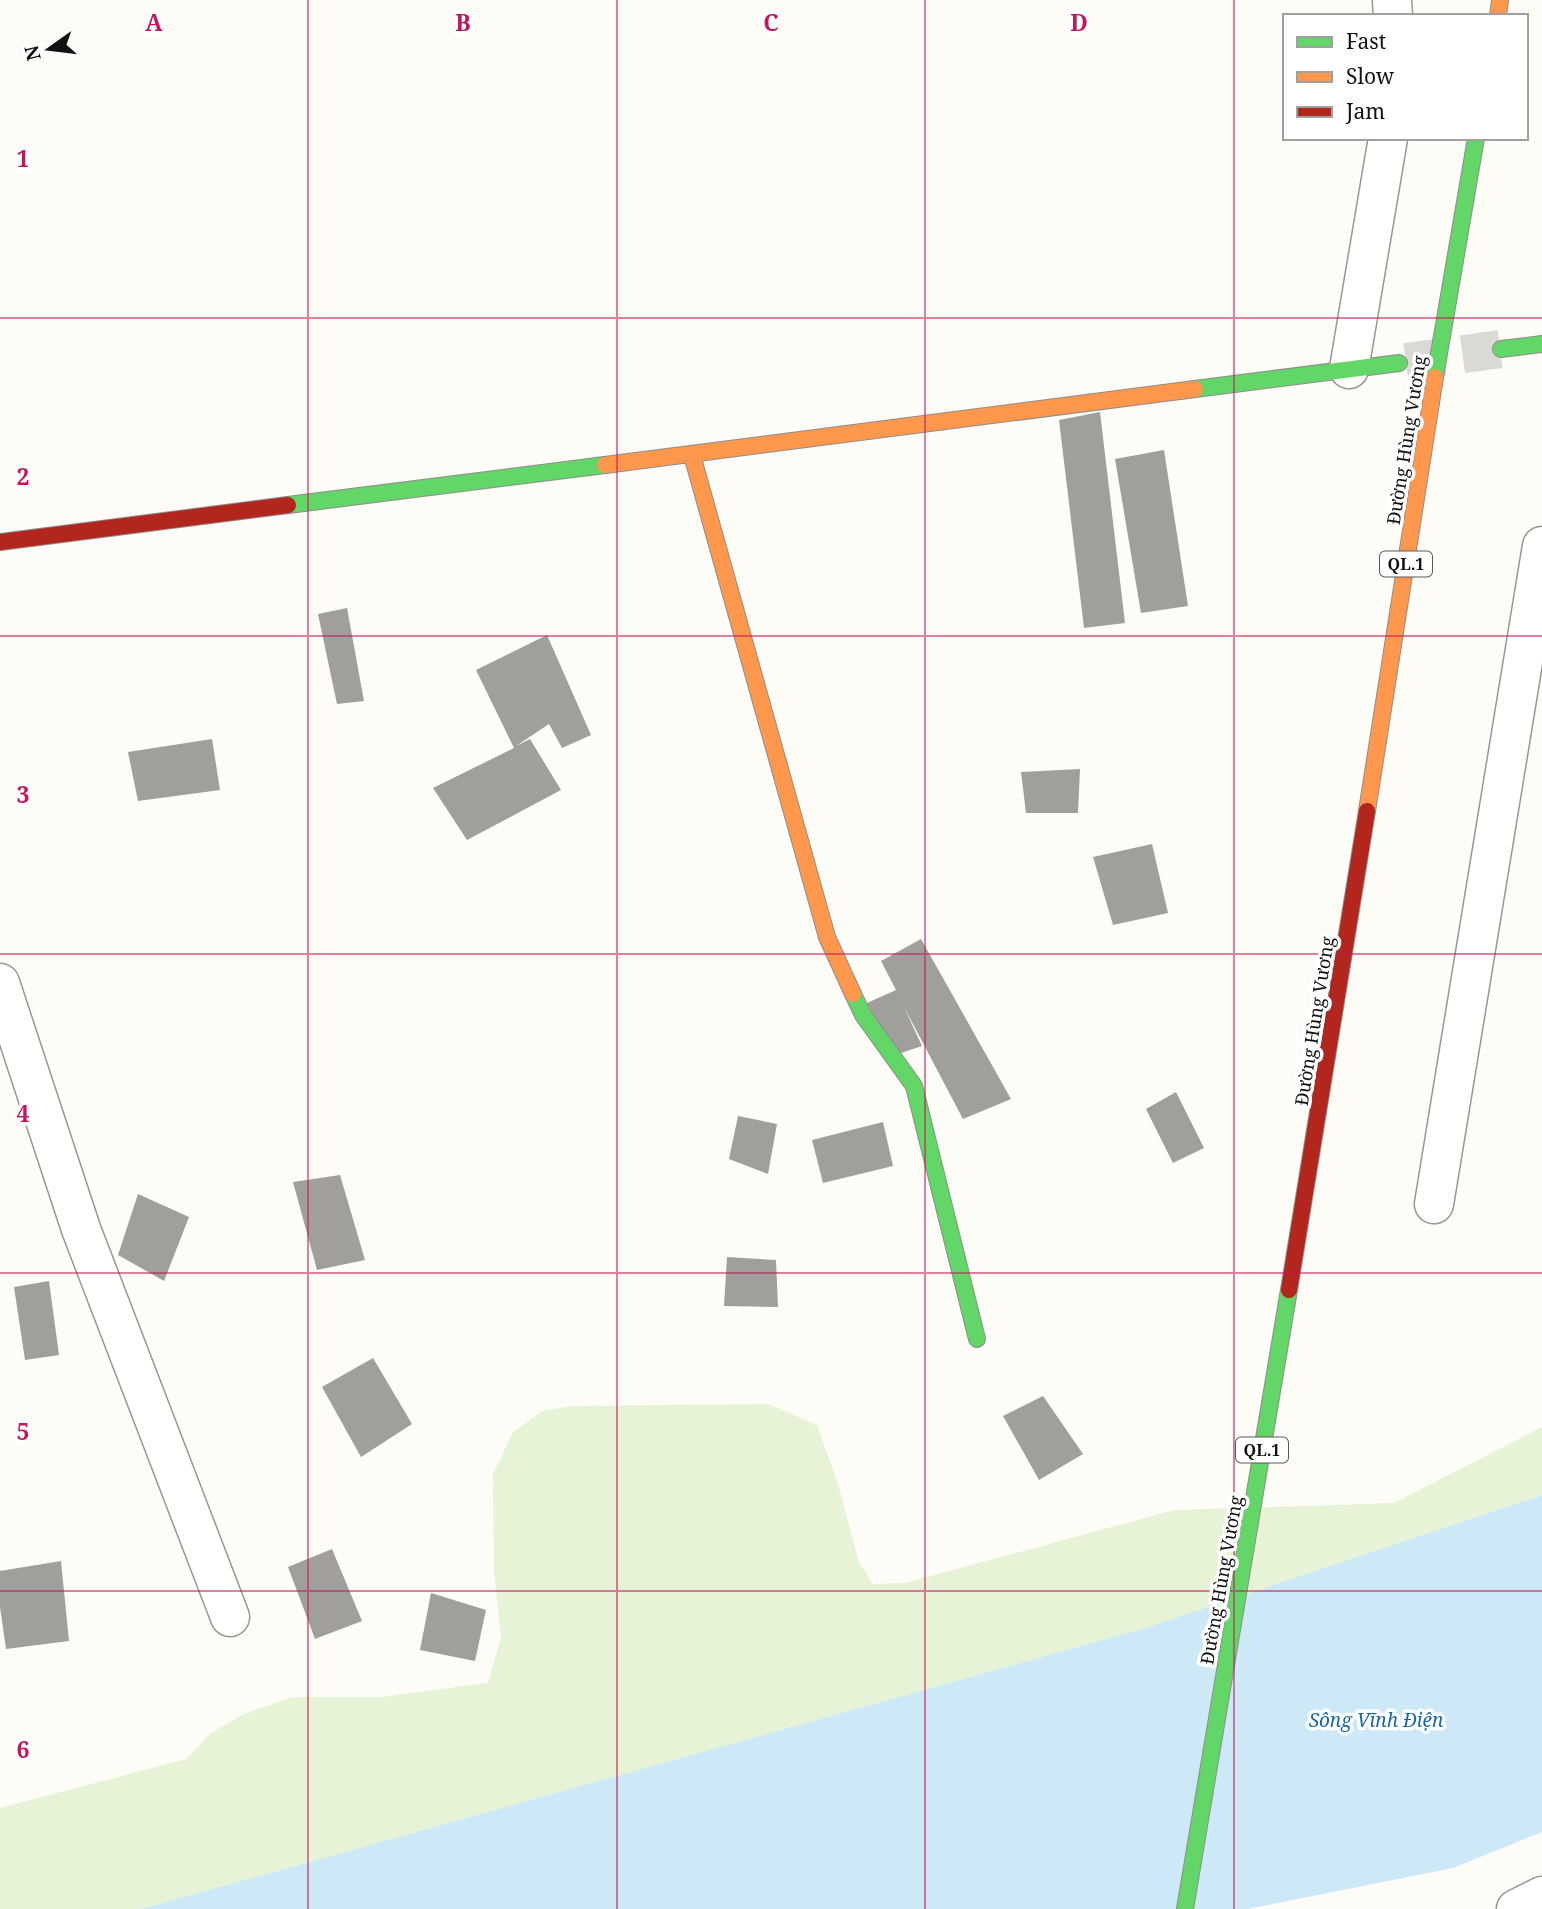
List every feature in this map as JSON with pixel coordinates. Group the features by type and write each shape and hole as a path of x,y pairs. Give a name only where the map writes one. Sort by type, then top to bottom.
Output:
{"main road":[{"name":"Đường Hùng Vương","path":"1185,1909 1339,991 1476,140"},
{"path":"1501,349 1542,344"},
{"path":"0,542 1399,363"},
{"path":"692,455 827,937 863,1016 914,1086 977,1339"}],"street":[{"path":"1349,369 1388,140"},
{"path":"1434,1204 1542,546"},
{"path":"0,983 81,1229 230,1618"},
{"path":"1516,1909 1542,1896"}],"green space":[{"path":"768,1404 817,1425 838,1484 859,1562 873,1584 905,1583 1174,1510 1394,1503 1542,1427 1542,1495 1142,1629 141,1909 0,1909 0,1808 186,1759 211,1733 244,1714 292,1697 379,1697 488,1683 501,1637 494,1572 493,1474 513,1432 543,1411 572,1406"}],"water":[{"name":"Sông Vĩnh Điện","path":"1542,1495 1542,1832 1453,1868 1248,1909 141,1909 1142,1629"}],"building":[{"path":"1100,412 1125,623 1084,628 1059,420"},
{"path":"1164,450 1188,606 1141,613 1115,459"},
{"path":"347,608 364,701 337,704 318,614"},
{"path":"547,635 591,735 562,748 549,724 516,746 530,739 561,790 467,840 433,788 514,748 476,670"},
{"path":"212,739 220,790 138,801 128,752"},
{"path":"1080,769 1078,813 1026,813 1021,772"},
{"path":"1152,844 1168,913 1113,925 1093,857"},
{"path":"921,939 1011,1099 963,1119 904,1007 922,1046 892,1056 858,1007 896,990 881,961"},
{"path":"1176,1092 1204,1148 1173,1163 1146,1109"},
{"path":"738,1116 777,1124 768,1174 729,1159"},
{"path":"883,1122 893,1166 823,1183 812,1140"},
{"path":"340,1175 365,1260 317,1270 293,1182"},
{"path":"138,1194 189,1217 164,1281 118,1255"},
{"path":"727,1257 776,1260 778,1307 724,1306"},
{"path":"49,1281 59,1355 25,1360 14,1287"},
{"path":"373,1358 412,1424 361,1457 322,1387"},
{"path":"1043,1396 1083,1454 1039,1480 1003,1416"},
{"path":"332,1549 362,1621 315,1639 288,1567"},
{"path":"61,1561 69,1641 6,1649 0,1607 0,1571"},
{"path":"431,1593 486,1610 475,1661 420,1650"}],"tunnel":[{"path":"1406,362 1501,349"}],"traffic: fast":[{"path":"1435,377 1476,140"},
{"path":"1501,349 1542,344"},
{"path":"1195,389 1399,363"},
{"path":"288,505 605,465"},
{"path":"853,994 863,1015 914,1086 977,1339"},
{"path":"1185,1909 1289,1290"}],"traffic: slow":[{"path":"1498,14 1500,0"},
{"path":"1367,811 1435,377"},
{"path":"605,465 1195,389"},
{"path":"692,455 827,937 853,994"}],"traffic: jam":[{"path":"0,542 288,505"},
{"path":"1289,1290 1367,811"}]}
